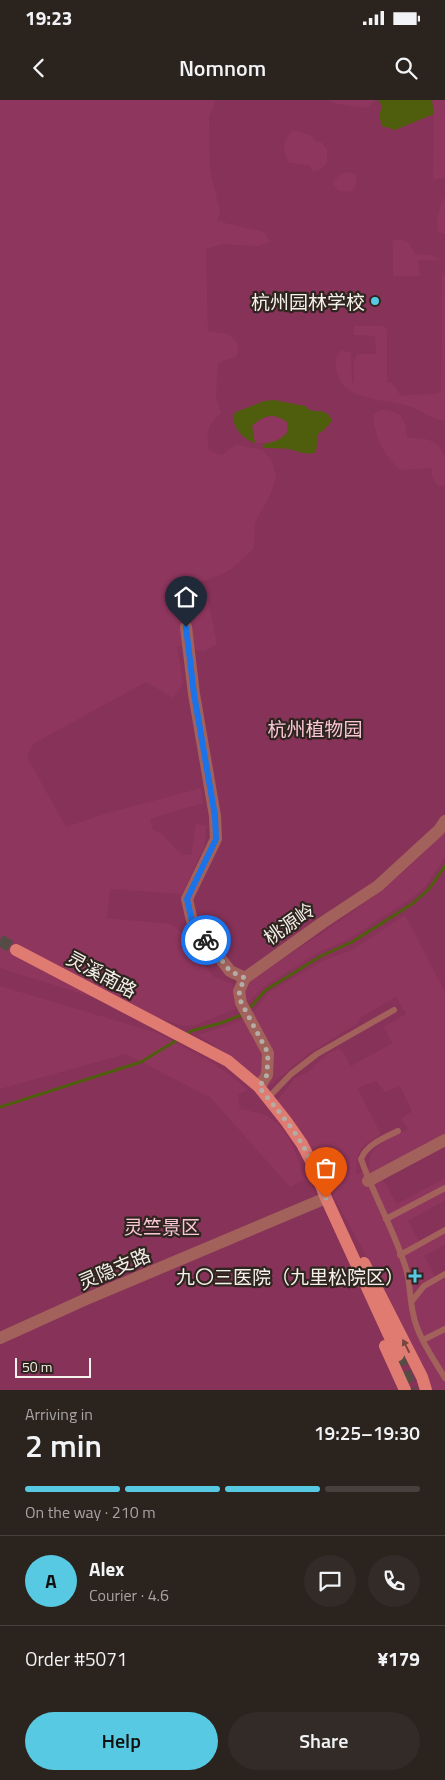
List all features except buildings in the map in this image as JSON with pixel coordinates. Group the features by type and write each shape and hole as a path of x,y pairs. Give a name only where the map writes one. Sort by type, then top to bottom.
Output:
{"main road":[{"name":"灵溪南路","path":"16,950 228,1062 259,1087"},
{"path":"259,1087 286,1121 312,1163 398,1356"},
{"path":"326,1198 334,1236 405,1390"},
{"path":"326,1198 350,1235 422,1377 426,1390"}],"street":[{"path":"186,627 194,694 215,816 216,839 187,899 192,921 230,971 245,978 239,991 243,1006 268,1053 267,1075 259,1087"},
{"name":"桃源岭","path":"245,978 378,886 440,830 445,821"},
{"path":"368,1182 445,1140"},
{"name":"灵隐支路","path":"0,1338 84,1300 326,1198"}],"lane":[{"path":"268,1098 291,1074 317,1054 394,1010"},
{"path":"398,1131 371,1146 361,1159 368,1182 386,1219 407,1272 412,1313 416,1325 445,1378"},
{"path":"386,1219 445,1188"},
{"path":"400,1255 445,1230"},
{"path":"412,1301 424,1286 445,1274"},
{"path":"423,1340 445,1329"}],"green space":[{"path":"0,100 445,100 445,1390 0,1390"}],"shaded area":[{"path":"0,100 216,100 209,117 210,170 220,211 217,221 264,232 270,242 258,246 222,244 206,249 208,331 229,334 238,344 237,356 218,363 216,397 221,413 210,425 209,450 222,455 236,444 262,450 272,460 276,478 270,495 255,523 254,548 223,574 198,582 207,596 217,644 204,652 177,646 183,684 173,698 146,682 33,744 27,757 66,827 104,814 201,788 203,803 150,819 153,830 162,834 182,855 191,855 196,824 206,826 205,845 182,894 110,889 107,918 171,924 199,952 203,963 214,977 233,984 235,1009 195,1025 183,1026 0,968"},
{"path":"329,100 376,100 367,108 337,104"},
{"path":"378,100 432,100 434,114 395,130 382,126 379,115 382,106"},
{"path":"432,100 445,100 445,178 433,180 434,114"},
{"path":"292,130 310,135 317,142 321,142 327,149 327,163 320,170 313,172 309,165 289,163 284,146"},
{"path":"346,172 356,174 356,184 352,192 339,191 332,184 338,176"},
{"path":"442,199 445,199 445,234 438,232 437,221"},
{"path":"401,239 408,242 415,254 430,255 441,260 418,260 420,276 393,276 393,241"},
{"path":"445,273 445,421 405,405 363,396 345,386 339,379 336,368 336,358 341,350 351,353 352,383 354,382 354,362 357,354 376,354 375,336 354,335 354,326 383,326 387,330 387,382 392,383 401,396 441,392 442,276"},
{"path":"274,400 305,406 312,411 322,411 329,415 332,421 318,434 316,452 305,453 288,449 264,448 263,444 280,439 288,431 287,422 277,417 265,417 252,426 255,443 246,439 240,432 233,420 233,415 236,412 264,401"},
{"path":"381,410 388,410 401,417 404,421 407,438 429,440 441,449 445,455 445,485 443,487 436,484 432,475 432,468 400,470 389,457 378,439 374,424 373,415"},
{"path":"269,415 279,416 287,422 289,431 282,438 274,442 255,443 252,426"},
{"path":"445,830 445,857 425,887 409,900 349,939 317,953 264,987 248,1002 244,994 252,980 329,929 378,893 402,873"},
{"path":"405,915 445,992 445,1134 383,1180 397,1204 445,1178 445,1200 408,1221 422,1246 445,1234 445,1245 424,1256 438,1282 445,1278 445,1390 432,1390 388,1295 295,1125 277,1101 294,1079 309,1071 327,1054 340,1048 351,1066 393,1043 383,1027 406,1014 396,997 361,1017 358,1023 308,1054 267,1088 228,1055 198,1035 243,1019 257,1008 269,992 324,960 352,950","holes":["376,1081 385,1092 400,1086 412,1111 401,1119 408,1129 375,1148 369,1160 369,1168 356,1175 357,1160 361,1150 368,1142 381,1134 357,1088"]},
{"path":"0,986 158,1033 210,1061 248,1090 238,1095 240,1109 267,1116 275,1121 287,1135 296,1153 305,1180 290,1187 211,1098 126,1054 0,1089"}],"waterway":[{"path":"248,1010 266,990 321,956 352,942 412,904 429,889 445,866"},
{"path":"186,1034 244,1014"},
{"path":"0,1107 141,1062 179,1039"}],"tunnel":[{"path":"0,940 16,950"},
{"path":"398,1355 412,1390"}],"way so far":[{"path":"206,940 230,971 245,978 239,991 241,1002 268,1053 267,1075 259,1087 302,1144 326,1198"}],"place":[{"name":"杭州园林学校","path":"375,301"},
{"name":"九〇三医院（九里松院区）","path":"415,1276"}],"route":[{"path":"186,627 194,694 215,816 216,839 187,899 192,921 206,940"}],"park label":[{"name":"杭州植物园","path":"315,728"},
{"name":"灵竺景区","path":"162,1226"}]}
